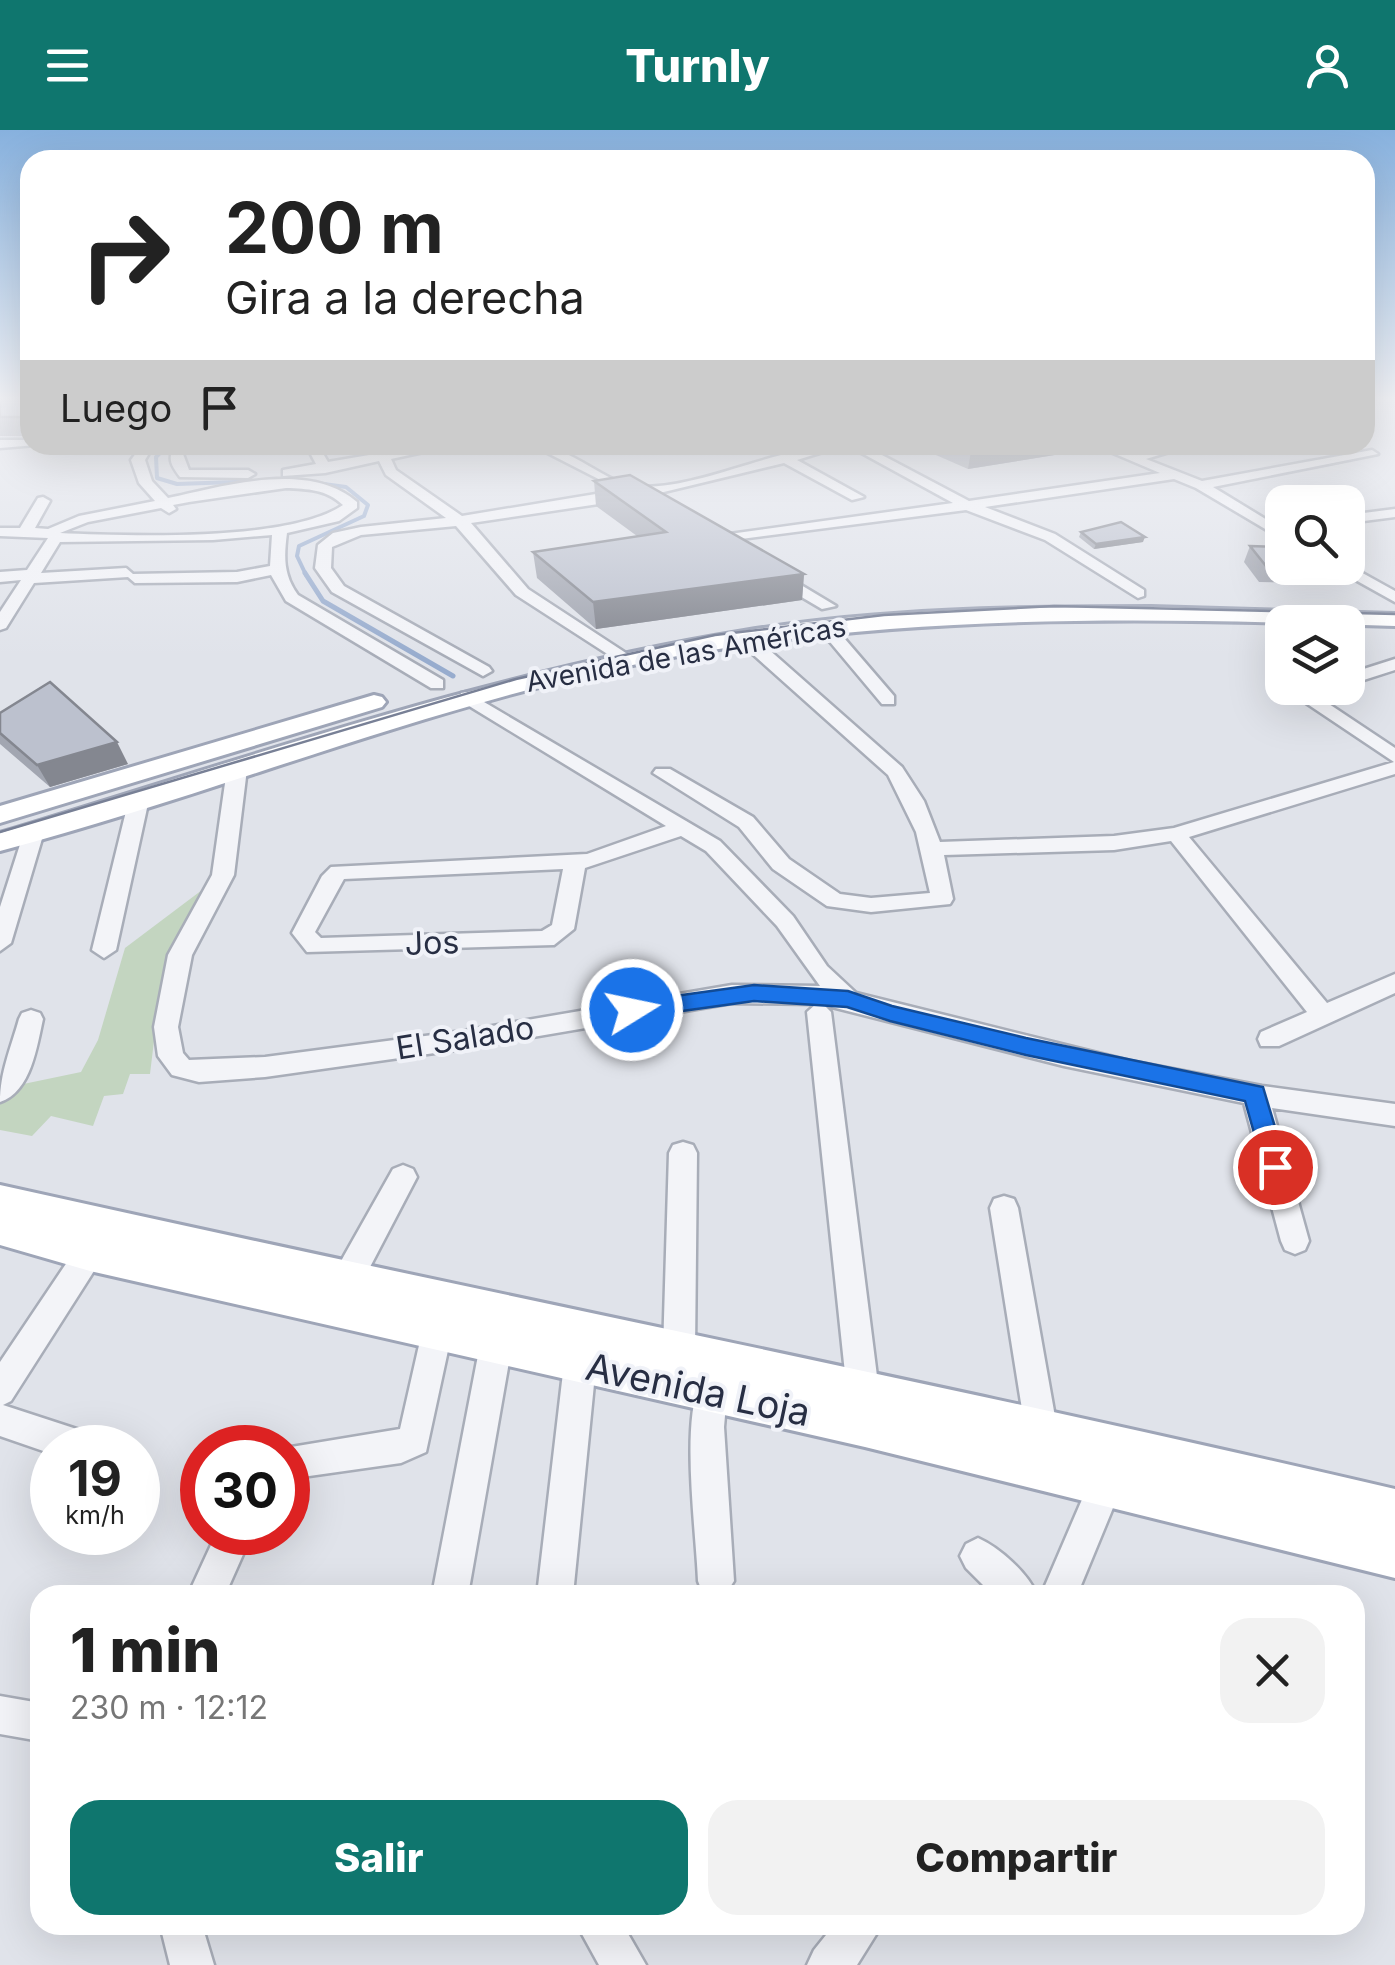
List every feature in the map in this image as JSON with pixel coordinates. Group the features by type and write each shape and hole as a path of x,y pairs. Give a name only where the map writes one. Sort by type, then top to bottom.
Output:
{"main road":[{"name":"Avenida de las Américas","path":"0,842 237,769 464,683 508,686 827,616 973,597 1138,593 1395,599"},
{"name":"Avenida de las Américas","path":"0,815 598,644 711,621 1166,612 1395,620"},
{"name":"Avenida Loja","path":"0,1201 98,1240 436,1332 711,1392 1395,1555"},
{"name":"Avenida Loja","path":"0,1229 98,1240 347,1280 1041,1428 1395,1511"}],"street":[{"path":"147,486 166,503 168,524 177,535"},
{"path":"0,625 33,577 53,535 78,522 229,491 301,486"},
{"path":"0,532 280,532 338,518 351,508 340,492 312,486"},
{"path":"408,486 460,522 522,592 626,661"},
{"path":"622,486 651,502"},
{"path":"665,486 460,522 345,534 324,546 322,563 333,584 464,683 713,846 785,921 827,982 848,999"},
{"path":"835,486 857,497"},
{"path":"930,486 968,506 1050,537 1138,593"},
{"path":"715,540 1104,486"},
{"path":"1202,486 1265,522"},
{"path":"26,531 43,501"},
{"path":"1365,516 1395,512"},
{"path":"699,530 731,550"},
{"path":"280,532 276,569 286,592 299,604 464,683"},
{"path":"764,568 827,616 888,700"},
{"path":"0,577 238,577 276,569"},
{"path":"1365,581 1395,599"},
{"path":"663,773 746,822 782,864 835,901 871,905 942,900 934,849 914,796 895,771 744,637"},
{"path":"1365,674 1395,664"},
{"path":"1315,705 1393,768"},
{"path":"934,849 1114,843 1176,834 1393,768"},
{"name":"El Salado","path":"237,769 225,866 180,954 166,1027 168,1048 181,1068 214,1072 284,1064 463,1040 732,994 797,994 848,999 1026,1046 1293,1104 1395,1115"},
{"path":"104,950 139,799"},
{"path":"574,863 589,862 682,828"},
{"path":"0,943 34,832"},
{"path":"1176,834 1322,1014"},
{"name":"Jos","path":"574,863 564,929 546,939 315,946 303,933 333,876 348,870 574,863"},
{"path":"1270,1039 1395,983"},
{"path":"818,1012 863,1392"},
{"path":"0,1092 19,1066 31,1018"},
{"path":"1255,1094 1295,1241"},
{"path":"679,1350 683,1152"},
{"path":"347,1280 403,1177"},
{"path":"1004,1208 1041,1428"},
{"path":"0,1390 98,1240"},
{"path":"310,1460 401,1446 414,1440 436,1332"},
{"path":"451,1585 456,1542 496,1345"},
{"path":"556,1585 580,1364"},
{"path":"711,1392 708,1428 716,1581"},
{"path":"0,1420 30,1430"},
{"path":"1063,1585 1105,1486"},
{"path":"211,1585 225,1555"},
{"path":"978,1556 1008,1585"},
{"path":"0,1714 30,1720"},
{"path":"184,1935 192,1965"},
{"path":"604,1935 624,1965"},
{"path":"829,1965 854,1935"}],"green space":[{"path":"210,884 174,945 161,983 150,1074 130,1074 123,1094 104,1096 93,1126 51,1116 32,1136 0,1130 0,1101 9,1087 81,1072 98,1040 125,948"}],"building":[{"path":"601,486 649,486 804,574 593,602 533,552 666,532"},
{"path":"1121,522 1145,537 1096,544 1081,532"},
{"path":"1250,546 1265,546 1265,565"},
{"path":"50,682 117,742 37,765 0,733 0,713"}],"waterway":[{"path":"305,573 297,556 299,546 364,516 368,505 346,487 336,486"},
{"path":"305,573 323,601 453,676"}],"tram line":[{"path":"0,832 516,679 715,635 884,615 1054,606 1395,614"}],"route":[{"path":"632,1010 754,993 848,999 868,1008 1026,1046 1255,1094 1275,1167"}]}
